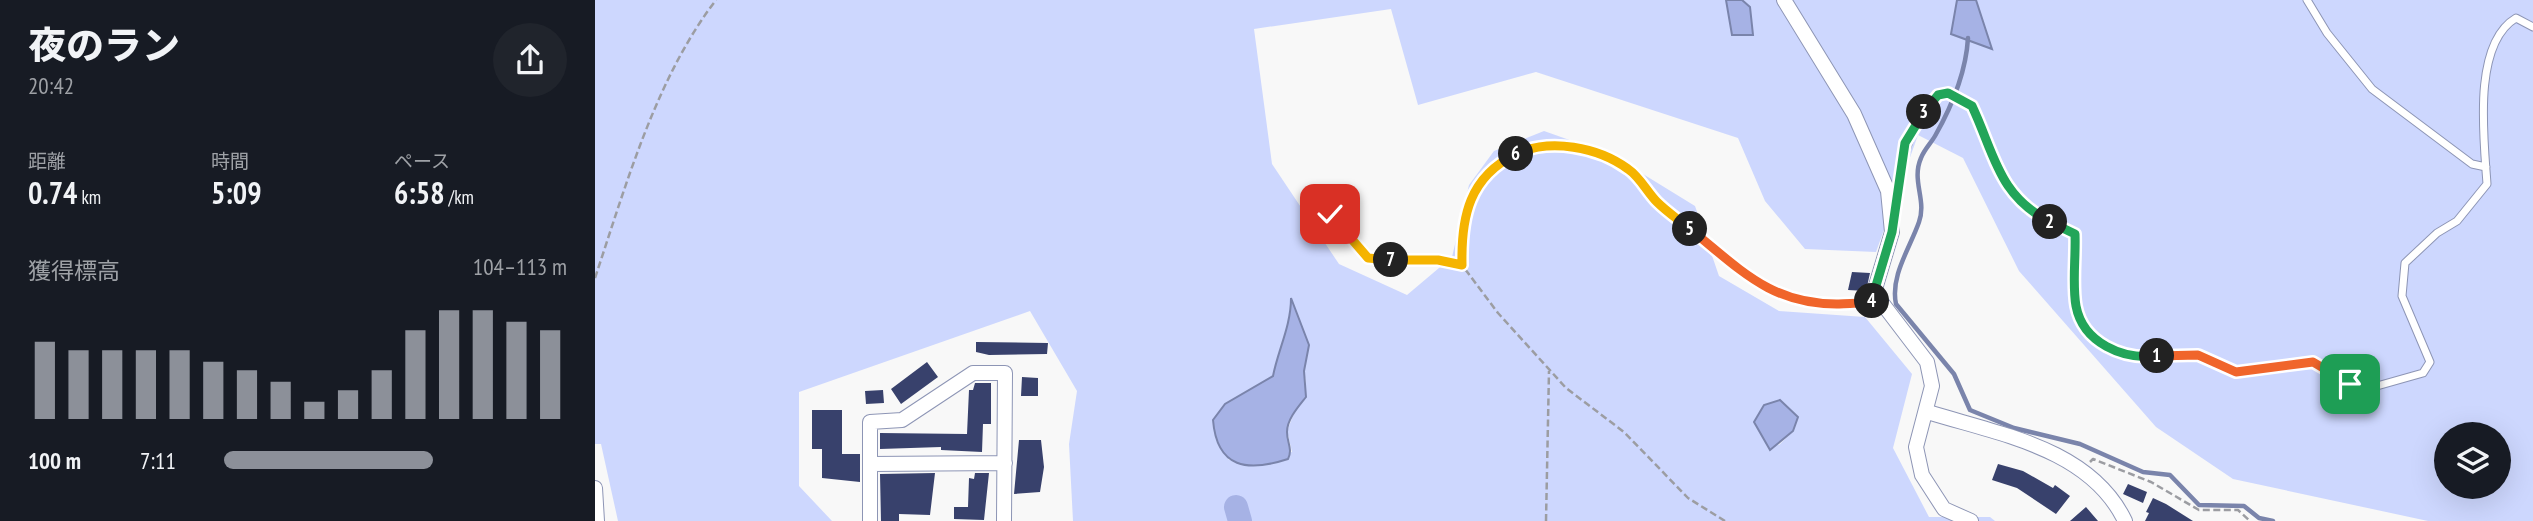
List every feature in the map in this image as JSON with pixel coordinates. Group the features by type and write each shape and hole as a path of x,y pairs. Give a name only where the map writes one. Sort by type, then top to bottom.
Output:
{"street":[{"path":"1784,0 1854,114 1888,191 1892,232 1875,289 1879,299 1927,362 1932,386 1928,412 1916,447 1922,475 1944,509 1971,521"},
{"path":"870,521 870,422 902,420 973,373 1005,373 1005,521"},
{"path":"1928,412 2044,449 2083,468 2125,521"},
{"path":"870,464 1005,463"},
{"path":"595,488 597,521"}],"lane":[{"path":"2307,0 2327,33 2372,89 2472,164 2486,167"},
{"path":"1892,232 1905,143 1918,119 1938,95 1948,93 1972,106 2000,174 2027,210 2075,234 2076,307 2085,328 2097,341 2133,357 2198,355 2236,372 2313,362 2350,384 2377,386 2423,373 2430,362 2402,296 2405,263 2437,233 2457,221 2477,200 2487,184 2483,102 2495,38 2506,24 2516,18 2533,27"}],"path":[{"path":"595,278 631,166 681,54 716,0"},
{"path":"1725,521 1688,498 1624,432 1549,371 1498,313 1462,265 1461,231 1466,208 1475,189 1507,159 1531,147 1563,146 1602,155 1630,170 1658,203 1758,282 1793,300 1840,304 1879,299"},
{"path":"1330,214 1368,258 1438,260 1462,265"},
{"path":"1546,521 1549,371"},
{"path":"2083,468 2093,459 2151,482 2199,510 2238,510 2251,521"}],"shaded area":[{"path":"595,0 1726,0 1732,35 1753,35 1750,7 1742,0 1957,0 1957,15 1992,48 1976,0 2533,0 2533,521 2428,521 2233,479 2156,427 2019,271 1963,158 1918,135 1876,252 1805,249 1765,201 1738,138 1536,72 1418,105 1391,9 1254,29 1272,164 1339,264 1407,295 1452,257 1469,185 1494,151 1544,131 1612,155 1695,206 1719,276 1779,311 1865,317 1912,374 1893,448 1929,517 1990,517 1995,521 1073,521 1069,444 1077,391 1030,311 799,392 799,486 832,521 618,521 601,444 595,444","holes":["1291,301 1309,345 1304,371 1306,383 1287,431 1292,452 1229,460 1219,443 1213,420 1225,404 1273,376 1289,320","1760,417 1798,417 1793,431 1779,445 1754,422"]},
{"path":"1726,0 1742,0 1750,7 1753,35 1732,35"},
{"path":"1957,0 1976,0 1992,49 1951,34"},
{"path":"1291,298 1309,345 1304,371 1306,397 1289,422 1288,459 1260,465 1237,463 1221,449 1213,420 1225,404 1273,376 1289,318"},
{"path":"1780,400 1798,417 1793,431 1770,450 1754,422 1764,405"}],"building":[{"path":"1852,272 1870,273 1866,291 1848,290"},
{"path":"976,342 1048,343 1047,354 989,355 976,352"},
{"path":"927,362 938,377 901,404 891,389"},
{"path":"1022,377 1038,378 1038,396 1021,396"},
{"path":"975,383 991,383 991,424 983,424 982,452 941,450 941,447 880,449 880,433 967,434 969,390 973,390"},
{"path":"883,390 884,403 866,404 865,391"},
{"path":"812,410 842,410 842,454 860,454 860,482 822,478 822,449 812,449"},
{"path":"1019,440 1041,440 1044,467 1040,492 1014,494"},
{"path":"1998,464 2023,471 2053,488 2055,485 2070,496 2056,514 2017,488 1992,480"},
{"path":"935,473 930,515 899,514 899,521 881,521 880,474"},
{"path":"975,473 989,473 984,520 954,519 954,507 968,507 969,478 974,479"},
{"path":"2128,484 2147,492 2143,503 2123,494"},
{"path":"2153,498 2166,504 2193,521 2145,521"},
{"path":"2086,507 2098,521 2070,521"}],"waterway":[{"path":"1968,38 1961,76 1952,101 1918,166 1921,214 1898,273 1896,304 1954,374 1970,410 2014,428 2080,444 2143,472 2170,475 2199,505 2244,506 2259,518 2273,521"},
{"path":"1236,507 1240,521"}],"route":[{"path":"1330,214 1368,258 1438,260 1462,265 1461,231 1466,208 1475,189 1507,159 1531,147 1563,146 1602,155 1630,170 1658,203 1758,282 1793,300 1828,304 1865,303 1879,299 1875,289 1892,232 1905,143 1918,119 1938,95 1948,93 1963,98 1972,106 2000,174 2027,210 2075,234 2076,307 2085,328 2097,341 2114,351 2133,357 2183,353 2198,355 2236,372 2269,370 2293,363 2313,362 2350,384"}]}
